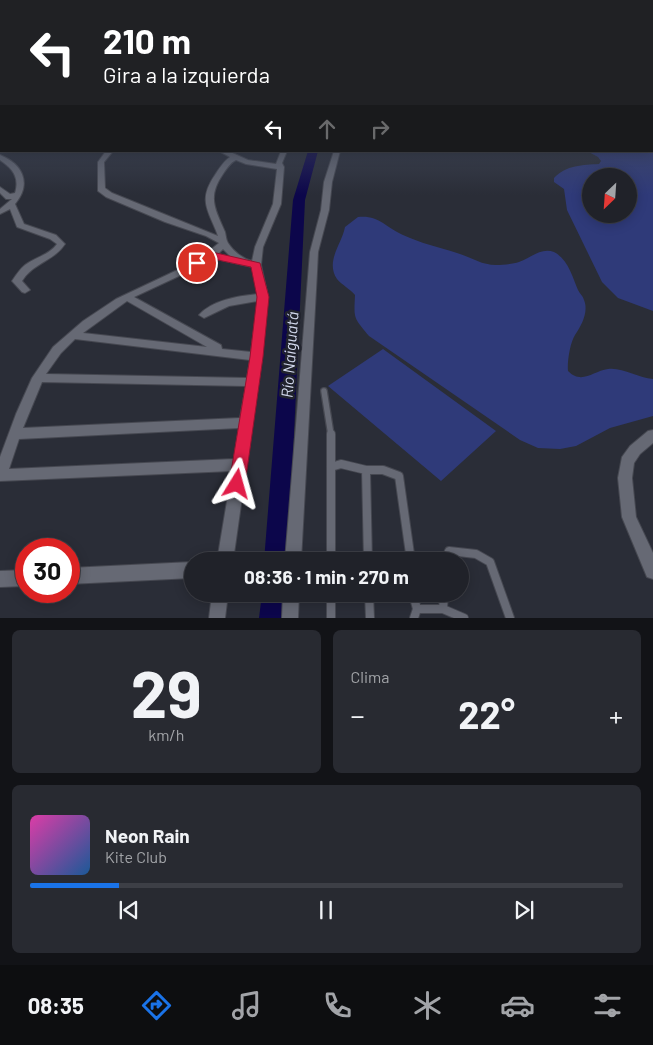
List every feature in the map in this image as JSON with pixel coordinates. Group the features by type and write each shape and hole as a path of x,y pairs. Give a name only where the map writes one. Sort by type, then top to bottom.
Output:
{"street":[{"path":"109,152 101,162 101,189 109,195 168,220 209,234 224,243 242,262"},
{"path":"224,152 234,158 256,164 281,166"},
{"path":"226,552 256,357 263,297 256,265 259,247 277,204 281,166 278,163 284,152"},
{"path":"294,552 314,252 325,210 328,182 337,152"},
{"path":"0,157 18,172 21,181 19,194 12,205 0,212"},
{"path":"224,243 221,232 215,225 210,211 209,194 214,179 228,161 234,158"},
{"path":"0,189 8,197 19,194"},
{"path":"12,205 20,225 36,233 55,238 61,244 57,250 31,264 22,272 17,281 25,290"},
{"path":"224,243 212,255 127,297 73,335 52,355 38,378 0,475 240,465"},
{"path":"212,255 256,265"},
{"path":"127,297 223,352"},
{"path":"204,315 218,305 240,299 263,297"},
{"path":"73,335 256,357"},
{"path":"38,378 252,382"},
{"path":"16,434 246,423"},
{"path":"653,435 635,450 627,461 626,478 629,517 653,571"},
{"path":"80,575 184,570"},
{"path":"0,579 15,578"},
{"path":"217,618 219,602"},
{"path":"290,618 291,602"}],"lane":[{"path":"324,391 331,432 331,552"},
{"path":"331,466 341,464 366,470 385,470 399,476 410,552"},
{"path":"366,470 368,552"},
{"path":"449,552 463,552"},
{"path":"469,553 476,554 490,562 510,618"},
{"path":"331,602 331,618"},
{"path":"369,602 370,618"},
{"path":"443,602 443,609"},
{"path":"416,614 443,609 464,618"}],"shaded area":[{"path":"589,152 653,152 653,311 618,298 602,282 567,210 564,189 554,182 554,178 564,170 581,165 599,164 601,161"},
{"path":"358,217 377,220 409,238 491,265 517,263 545,251 554,252 559,255 569,269 584,299 586,309 584,319 573,338 570,348 568,371 578,377 583,377 603,370 613,369 653,379 653,416 610,428 576,446 560,449 538,448 520,440 369,336 360,325 355,314 355,295 337,279 333,266 333,259 345,227"},
{"path":"383,349 496,431 441,481 328,386"}],"waterway":[{"name":"Río Naiguatá","path":"277,552 299,200 313,152"},
{"name":"Río Naiguatá","path":"272,618 273,602"}],"route":[{"path":"197,263 212,255 256,265 263,297 237,484"}]}
